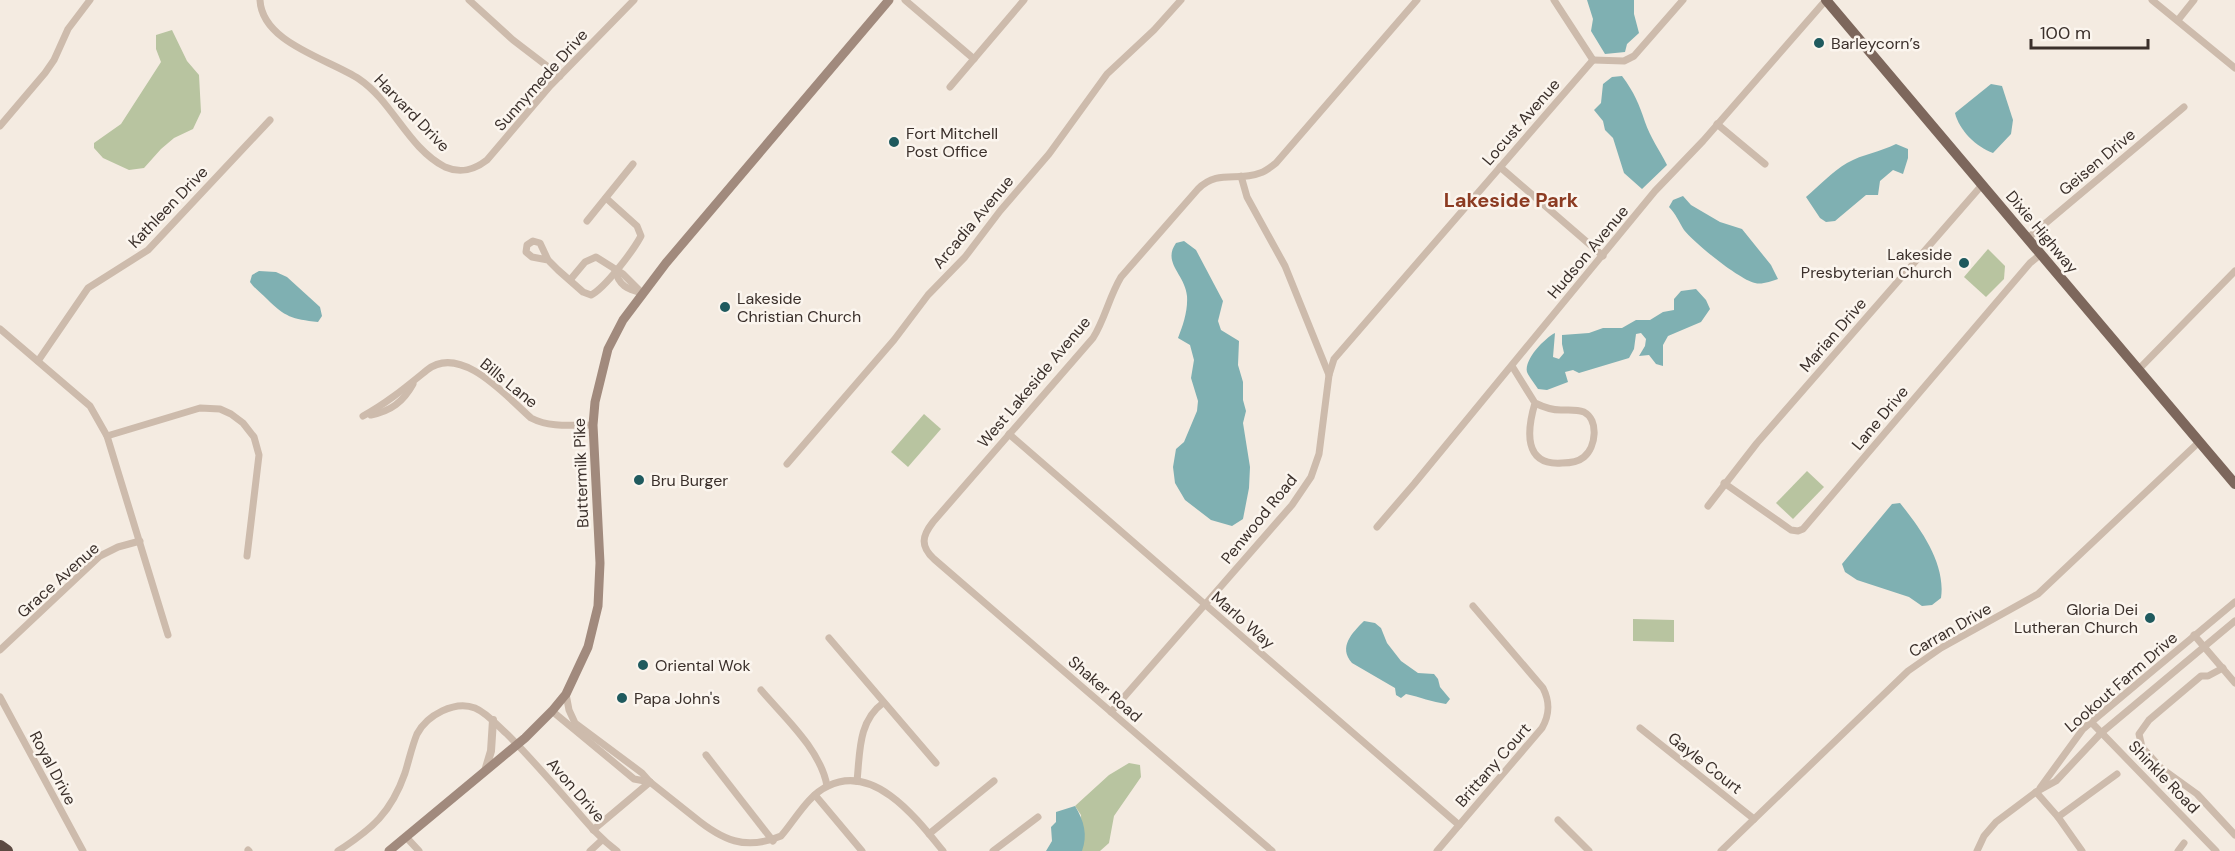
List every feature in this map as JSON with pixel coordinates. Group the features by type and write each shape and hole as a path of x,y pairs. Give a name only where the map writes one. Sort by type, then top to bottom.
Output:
{"highway":[{"path":"0,846 7,851"}],"main road":[{"name":"Buttermilk Pike","path":"388,851 517,744 552,711 566,694 588,647 598,606 600,563 593,425 595,402 608,349 623,320 642,293 889,0"},
{"name":"Dixie Highway","path":"1826,0 2235,484"}],"street":[{"path":"0,126 45,73 54,60 68,30 90,0"},
{"path":"469,0 513,40 560,76"},
{"name":"Sunnymede Drive","path":"465,171 476,169 487,160 560,76 634,0"},
{"path":"905,0 974,59"},
{"path":"950,87 1024,0"},
{"name":"Arcadia Avenue","path":"787,464 1050,154 1107,74 1154,30 1181,0"},
{"name":"West Lakeside Avenue","path":"923,545 925,532 1093,338 1104,316 1112,291 1121,277 1197,189 1209,179 1220,176 1258,174 1276,163 1417,0"},
{"path":"1554,0 1593,60 1624,61 1634,56 1683,0"},
{"name":"Hudson Avenue","path":"1377,526 1661,185 1826,0"},
{"path":"2152,0 2235,68"},
{"path":"2178,20 2194,0"},
{"name":"Harvard Drive","path":"260,2 264,17 272,28 301,49 359,79 378,95 411,135 435,159 444,166 465,171"},
{"name":"Locust Avenue","path":"1329,375 1334,359 1593,60"},
{"name":"Geisen Drive","path":"2028,238 2184,106"},
{"name":"Kathleen Drive","path":"38,361 88,288 148,250 270,120"},
{"path":"1717,124 1765,164"},
{"path":"587,221 633,164"},
{"path":"1500,167 1603,256"},
{"name":"Penwood Road","path":"1111,712 1292,505 1311,477 1319,454 1329,375 1285,266 1247,197 1241,176"},
{"name":"Marian Drive","path":"1708,506 1724,483 1982,185"},
{"path":"548,260 583,292 591,295 598,291 636,245 640,236 637,226 606,198"},
{"name":"Lane Drive","path":"1724,483 1791,530 1803,529 2030,262 2041,254"},
{"path":"570,280 591,257 603,260 632,281 642,293"},
{"path":"2138,370 2235,271"},
{"path":"0,329 90,406 107,436 168,635"},
{"name":"Bills Lane","path":"415,382 401,402 390,409 363,416 415,382 429,369 440,364 462,363 479,373 539,423 593,425"},
{"path":"1512,366 1535,403 1546,408 1572,409 1585,413 1591,419 1594,435 1584,457 1558,464 1534,454 1529,438 1529,423 1535,403"},
{"path":"107,436 200,408 220,409 243,423 254,437 258,455 247,556"},
{"name":"Marlo Way","path":"1009,434 1459,825"},
{"name":"Carran Drive","path":"1721,851 1908,671 1941,648 2038,594 2199,442"},
{"name":"Grace Avenue","path":"0,650 100,556 118,547 140,542"},
{"name":"Shaker Road","path":"923,545 934,559 1272,851"},
{"name":"Lookout Farm Drive","path":"2036,792 2053,772 2074,739 2084,729 2235,602"},
{"name":"Brittany Court","path":"1437,851 1542,728 1548,717 1549,707 1543,688 1473,606"},
{"name":"Lookout Farm Drive","path":"1977,851 1992,826 2036,792 2056,781 2101,733 2235,621"},
{"path":"2194,635 2235,683"},
{"path":"829,638 936,763"},
{"path":"2223,668 2208,676 2201,676 2149,720 2142,728 2140,740 2142,747 2161,768 2197,794 2235,835"},
{"path":"761,690 813,752 823,768 827,786"},
{"path":"566,694 569,710 575,723 642,773 650,782 725,842 745,847 774,841 781,836 815,795 827,786 844,781 857,781 872,785 912,814 943,851"},
{"name":"Royal Drive","path":"0,697 83,851"},
{"path":"857,781 862,735 869,716 883,703"},
{"path":"338,851 382,818 399,790 418,732 426,722 447,709 467,706 477,708 517,744"},
{"path":"552,711 634,779 650,782"},
{"path":"485,771 491,751 493,720"},
{"name":"Shinkle Road","path":"2092,723 2216,851"},
{"name":"Gayle Court","path":"1640,728 1754,819"},
{"name":"Avon Drive","path":"517,744 602,840 617,851"},
{"path":"706,755 774,841"},
{"path":"2058,817 2117,774"},
{"path":"929,834 994,781"},
{"path":"593,830 650,782"},
{"path":"2036,792 2058,817 2082,851"},
{"path":"815,795 862,851"},
{"path":"993,851 1038,817"},
{"path":"1558,820 1588,851"},
{"path":"406,837 419,851"},
{"path":"590,851 602,840"},
{"path":"2178,851 2184,843"}],"green space":[{"path":"172,30 187,61 199,75 201,112 193,129 174,138 144,168 129,170 103,158 94,148 94,143 121,124 161,62 156,49 156,35"},
{"path":"1988,249 2005,266 2004,279 1986,297 1964,277"},
{"path":"924,414 941,429 908,467 891,452"},
{"path":"1807,471 1824,487 1793,519 1776,503"},
{"path":"1633,619 1674,620 1674,642 1633,641"},
{"path":"1129,763 1140,765 1141,777 1114,816 1109,843 1100,851 1082,851 1081,815 1075,806 1109,775"}],"water":[{"path":"1587,0 1634,0 1634,14 1639,33 1627,44 1625,52 1605,54 1591,31 1593,19"},
{"path":"1622,76 1636,98 1650,133 1667,165 1642,189 1624,173 1613,138 1605,130 1603,121 1594,110 1601,103 1603,84 1612,77"},
{"path":"1991,84 2002,86 2013,120 2011,134 1993,153 1980,147 1969,137 1960,126 1955,113"},
{"path":"1896,144 1908,149 1903,174 1893,170 1880,181 1878,195 1866,195 1835,221 1826,222 1820,218 1806,197 1847,163"},
{"path":"1683,196 1691,205 1720,222 1742,229 1771,265 1778,279 1761,284 1748,280 1697,243 1684,230 1669,207 1673,200"},
{"path":"1184,241 1196,250 1223,301 1218,321 1221,330 1239,341 1238,365 1243,382 1243,400 1246,411 1243,423 1250,467 1249,488 1243,519 1232,526 1211,520 1185,500 1175,483 1173,467 1176,449 1184,442 1197,411 1198,401 1191,378 1194,360 1190,345 1178,338 1186,312 1187,296 1173,263 1172,250 1176,243"},
{"path":"259,271 276,272 287,277 320,307 322,316 318,322 290,316 273,305 250,282 252,275"},
{"path":"1696,289 1706,300 1710,309 1701,322 1668,336 1663,345 1663,366 1656,364 1649,355 1639,356 1646,339 1641,333 1636,334 1634,349 1629,358 1579,373 1573,370 1565,372 1568,382 1547,390 1538,389 1527,372 1532,355 1546,339 1555,333 1553,357 1559,359 1564,353 1562,335 1589,333 1603,328 1622,328 1636,320 1650,320 1663,312 1674,310 1674,299 1681,291"},
{"path":"1900,503 1924,536 1940,572 1941,598 1932,605 1922,606 1909,597 1857,580 1845,572 1842,564 1892,504"},
{"path":"1364,621 1375,623 1381,628 1387,643 1401,661 1418,673 1434,674 1440,687 1450,699 1446,704 1406,694 1401,698 1396,695 1395,688 1352,663 1346,646 1351,635"},
{"path":"1075,806 1084,828 1085,839 1082,851 1046,851 1052,841 1051,827 1056,822 1056,812"}],"place":[{"name":"Barleycorn’s","path":"1819,43"},
{"name":"Fort Mitchell Post Office","path":"894,142"},
{"name":"Lakeside Presbyterian Church","path":"1964,263"},
{"name":"Lakeside Christian Church","path":"725,307"},
{"name":"Bru Burger","path":"639,480"},
{"name":"Gloria Dei Lutheran Church","path":"2150,618"},
{"name":"Oriental Wok","path":"643,665"},
{"name":"Papa John's","path":"622,698"}],"district":[{"name":"Lakeside Park","path":"1511,200"}]}
